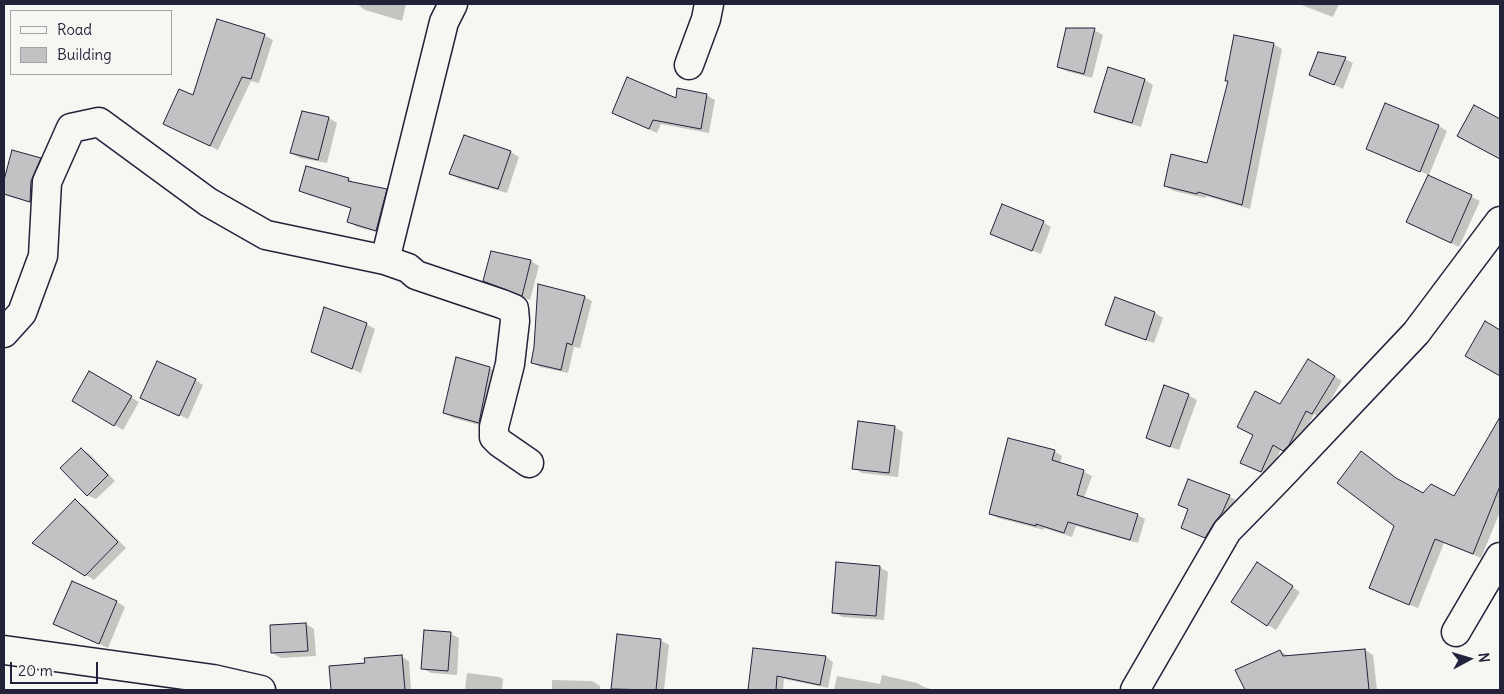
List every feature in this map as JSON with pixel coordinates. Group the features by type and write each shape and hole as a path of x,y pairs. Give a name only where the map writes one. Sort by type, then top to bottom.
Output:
{"street":[{"path":"385,260 444,22 452,4"},
{"path":"689,65 706,19 709,4"},
{"path":"4,333 22,313 44,256 47,182 71,128 100,122 208,202 266,235 385,260 408,268 416,275 514,309 515,321 510,364 494,427 494,437 529,463"},
{"path":"1135,690 1227,531 1416,333 1500,221"},
{"path":"1456,632 1500,557"},
{"path":"4,650 213,679 261,690"}],"building":[{"path":"217,19 265,34 251,79 242,77 210,146 163,124 179,89 193,95"},
{"path":"1066,28 1095,28 1084,74 1057,67"},
{"path":"1234,35 1274,43 1242,205 1198,192 1197,194 1164,186 1171,154 1207,163 1228,81 1225,81"},
{"path":"1318,52 1346,57 1334,85 1309,75"},
{"path":"1108,67 1145,79 1132,123 1094,112"},
{"path":"627,77 676,98 677,88 707,94 701,129 653,120 649,129 612,113"},
{"path":"1385,103 1439,125 1420,172 1366,149"},
{"path":"1474,105 1500,119 1500,159 1457,136"},
{"path":"302,111 329,117 318,160 290,153"},
{"path":"464,135 511,151 498,189 449,174"},
{"path":"12,150 41,158 31,181 30,202 4,194 4,180"},
{"path":"306,166 349,178 348,181 387,189 376,231 347,222 351,208 299,191"},
{"path":"1428,175 1472,195 1451,243 1406,222"},
{"path":"1002,204 1044,221 1032,251 990,234"},
{"path":"491,251 531,260 522,296 483,281"},
{"path":"538,284 585,296 572,345 567,343 561,370 531,363 534,347"},
{"path":"1115,297 1155,312 1146,340 1105,325"},
{"path":"324,307 367,323 352,369 311,352"},
{"path":"1485,321 1500,330 1500,376 1465,356"},
{"path":"456,357 490,367 479,423 443,413"},
{"path":"1308,359 1335,376 1312,414 1306,411 1289,445 1283,451 1273,445 1261,472 1240,463 1253,435 1237,427 1255,391 1280,404"},
{"path":"157,361 196,379 179,416 140,398"},
{"path":"89,371 132,396 114,426 72,401"},
{"path":"1164,385 1189,394 1170,447 1146,438"},
{"path":"1500,417 1500,486 1473,554 1435,539 1409,605 1369,588 1394,526 1337,483 1361,451 1396,478 1423,493 1431,484 1454,496"},
{"path":"858,421 895,426 889,473 852,469"},
{"path":"1008,438 1055,450 1052,460 1084,470 1077,495 1138,514 1130,540 1068,522 1064,533 1036,524 1036,526 989,514"},
{"path":"81,448 108,475 87,496 60,468"},
{"path":"1188,479 1230,495 1222,513 1205,538 1181,528 1188,509 1178,505"},
{"path":"75,499 118,542 85,576 32,543"},
{"path":"836,562 880,566 876,616 832,613"},
{"path":"1257,562 1293,586 1267,626 1231,602"},
{"path":"72,581 117,601 99,644 53,624"},
{"path":"306,623 308,651 271,653 270,625"},
{"path":"424,630 451,632 448,671 421,669"},
{"path":"617,634 661,639 656,690 611,689"},
{"path":"753,648 826,656 820,685 777,676 776,690 748,690"},
{"path":"1365,649 1369,690 1245,690 1235,670 1280,650 1283,656"},
{"path":"402,655 405,690 331,690 329,666 365,663 364,658"}]}
